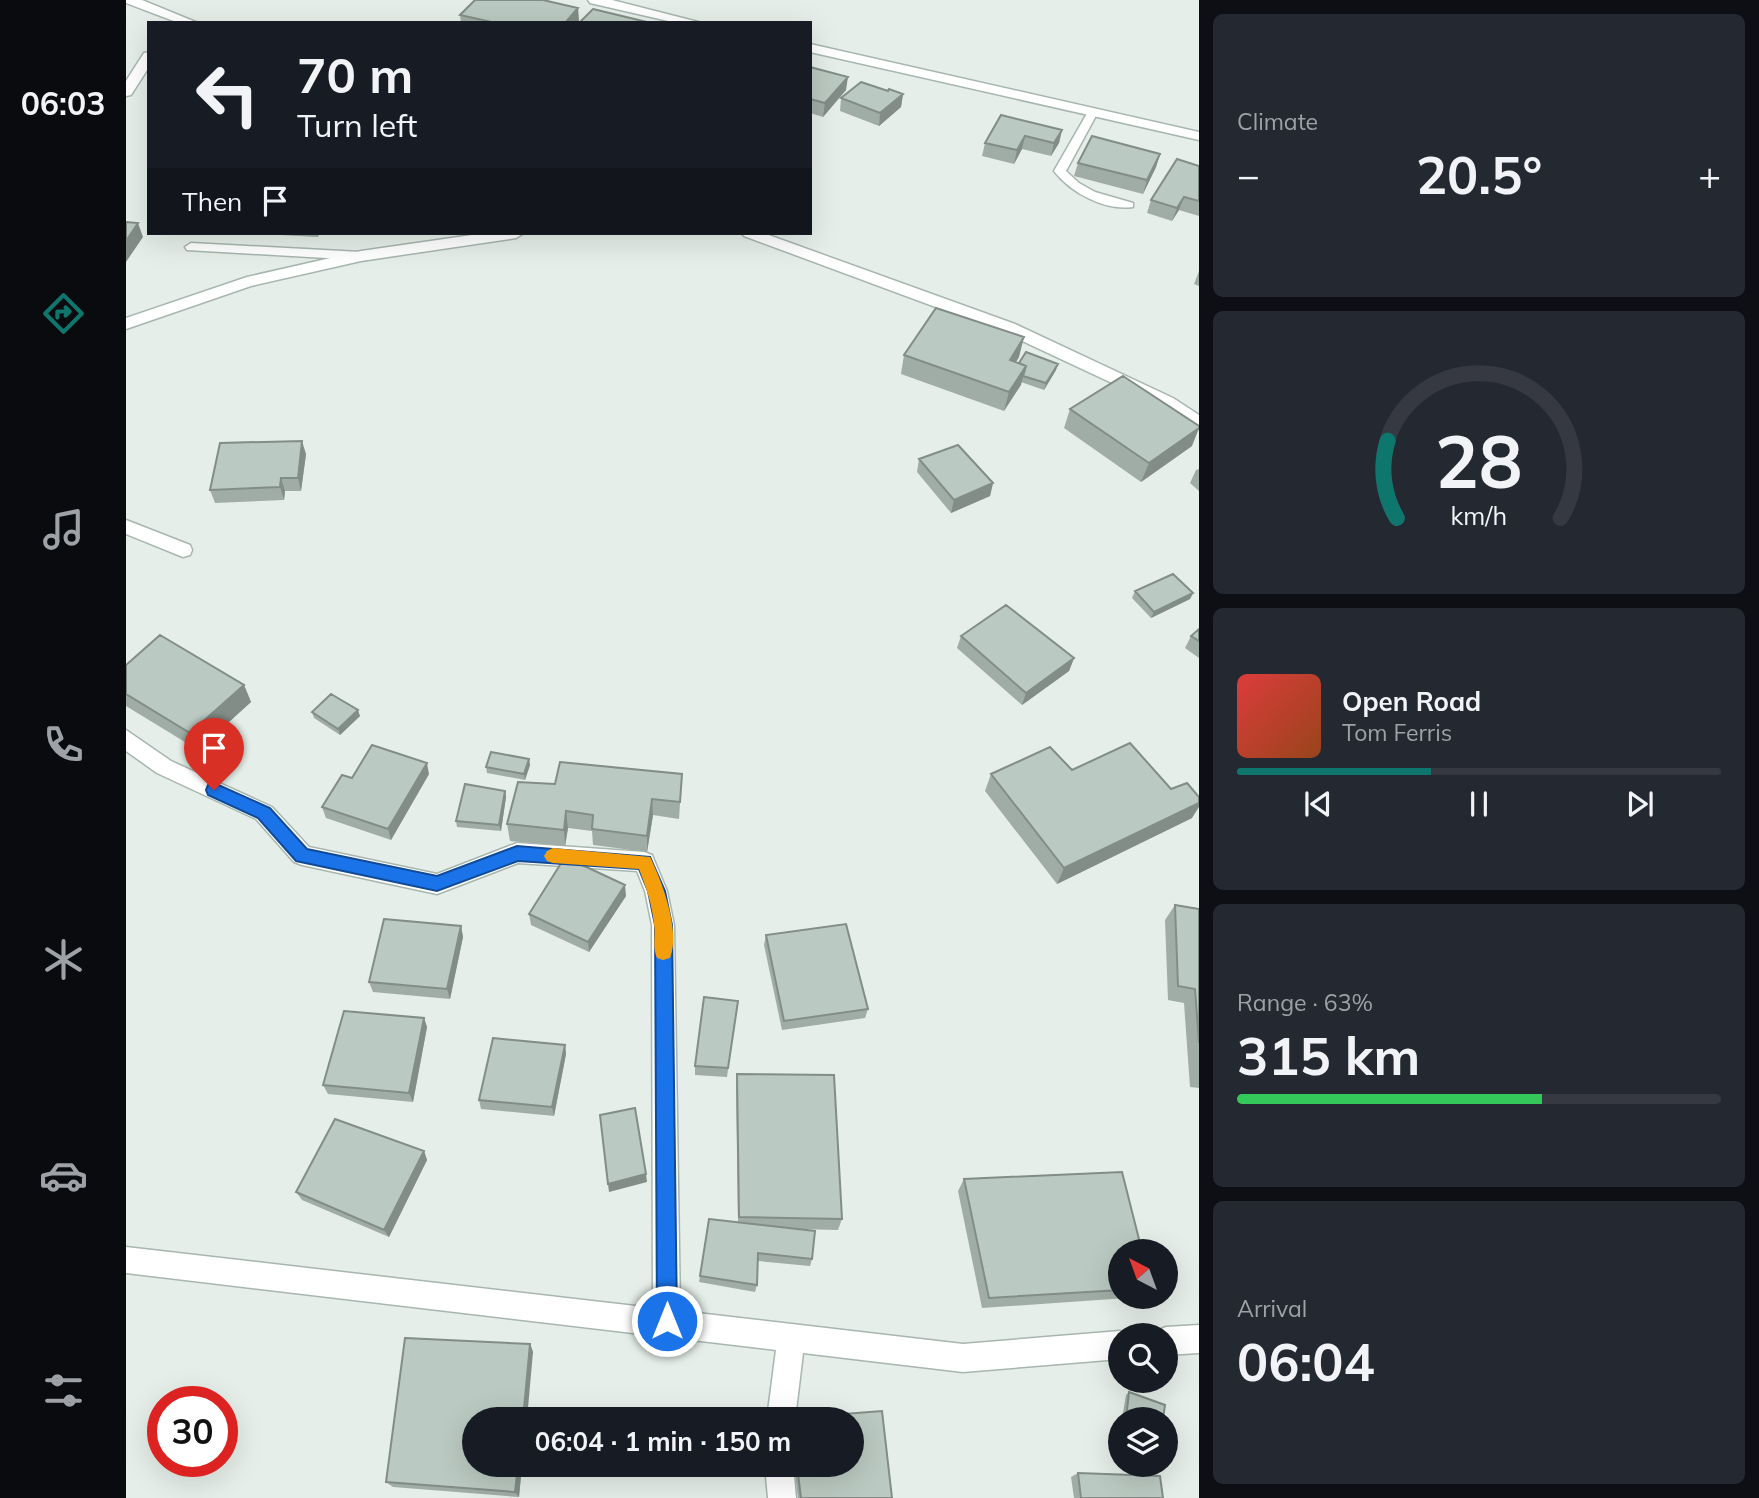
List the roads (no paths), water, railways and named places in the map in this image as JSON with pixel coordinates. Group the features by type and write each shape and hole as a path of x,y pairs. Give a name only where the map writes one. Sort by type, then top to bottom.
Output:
{"street":[{"path":"130,0 172,19"},
{"path":"595,0 687,21"},
{"path":"812,48 1199,136"},
{"path":"126,92 147,59"},
{"path":"126,324 247,282 361,256 503,235"},
{"path":"754,235 1009,328 1167,402 1199,423"},
{"path":"126,527 183,550"},
{"path":"126,739 164,767 264,813 302,855 437,884 517,853 644,862 656,891 663,925 667,1321"},
{"path":"126,1260 963,1357 1108,1346"},
{"path":"782,1407 791,1336"},
{"path":"1178,1340 1199,1339"},
{"path":"780,1477 782,1498"}],"lane":[{"path":"1093,112 1060,171 1072,186 1094,198 1129,205"},
{"path":"191,247 361,256"}]}
